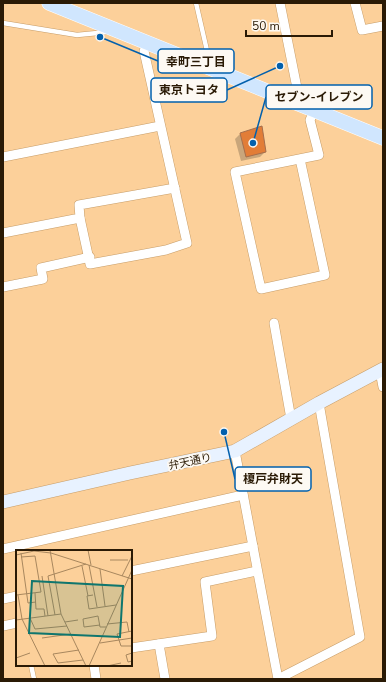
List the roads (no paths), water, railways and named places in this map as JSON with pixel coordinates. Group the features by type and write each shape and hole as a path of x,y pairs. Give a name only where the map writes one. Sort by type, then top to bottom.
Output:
{"main road":[{"path":"49,3 383,138"}],"street":[{"path":"280,3 298,94 295,103"},
{"path":"355,3 362,30 383,26"},
{"path":"148,42 144,51 188,243 166,250 90,264 90,257 80,218 79,205 175,188"},
{"path":"300,159 325,275 261,289 235,172 319,155 310,120 314,111"},
{"path":"3,157 160,126"},
{"path":"3,233 80,218"},
{"path":"3,287 43,279 41,268 90,257"},
{"path":"274,322 291,419"},
{"path":"381,370 383,387"},
{"name":"弁天通り","path":"3,502 235,451 319,403 381,370"},
{"path":"235,451 278,679 360,637 319,403"},
{"path":"3,548 243,495"},
{"path":"132,571 253,546"},
{"path":"132,648 212,636 205,582 257,571"},
{"path":"3,599 16,596"},
{"path":"3,626 16,623"},
{"path":"159,644 165,679"},
{"path":"94,666 96,679"}],"lane":[{"path":"196,3 208,55 206,66"},
{"path":"3,23 77,35 118,31"},
{"path":"31,666 34,679"}],"place":[{"name":"幸町三丁目","path":"100,37"},
{"name":"東京トヨタ","path":"280,66"},
{"name":"セブン-イレブン","path":"253,143"},
{"name":"榎戸弁財天","path":"224,432"}]}
